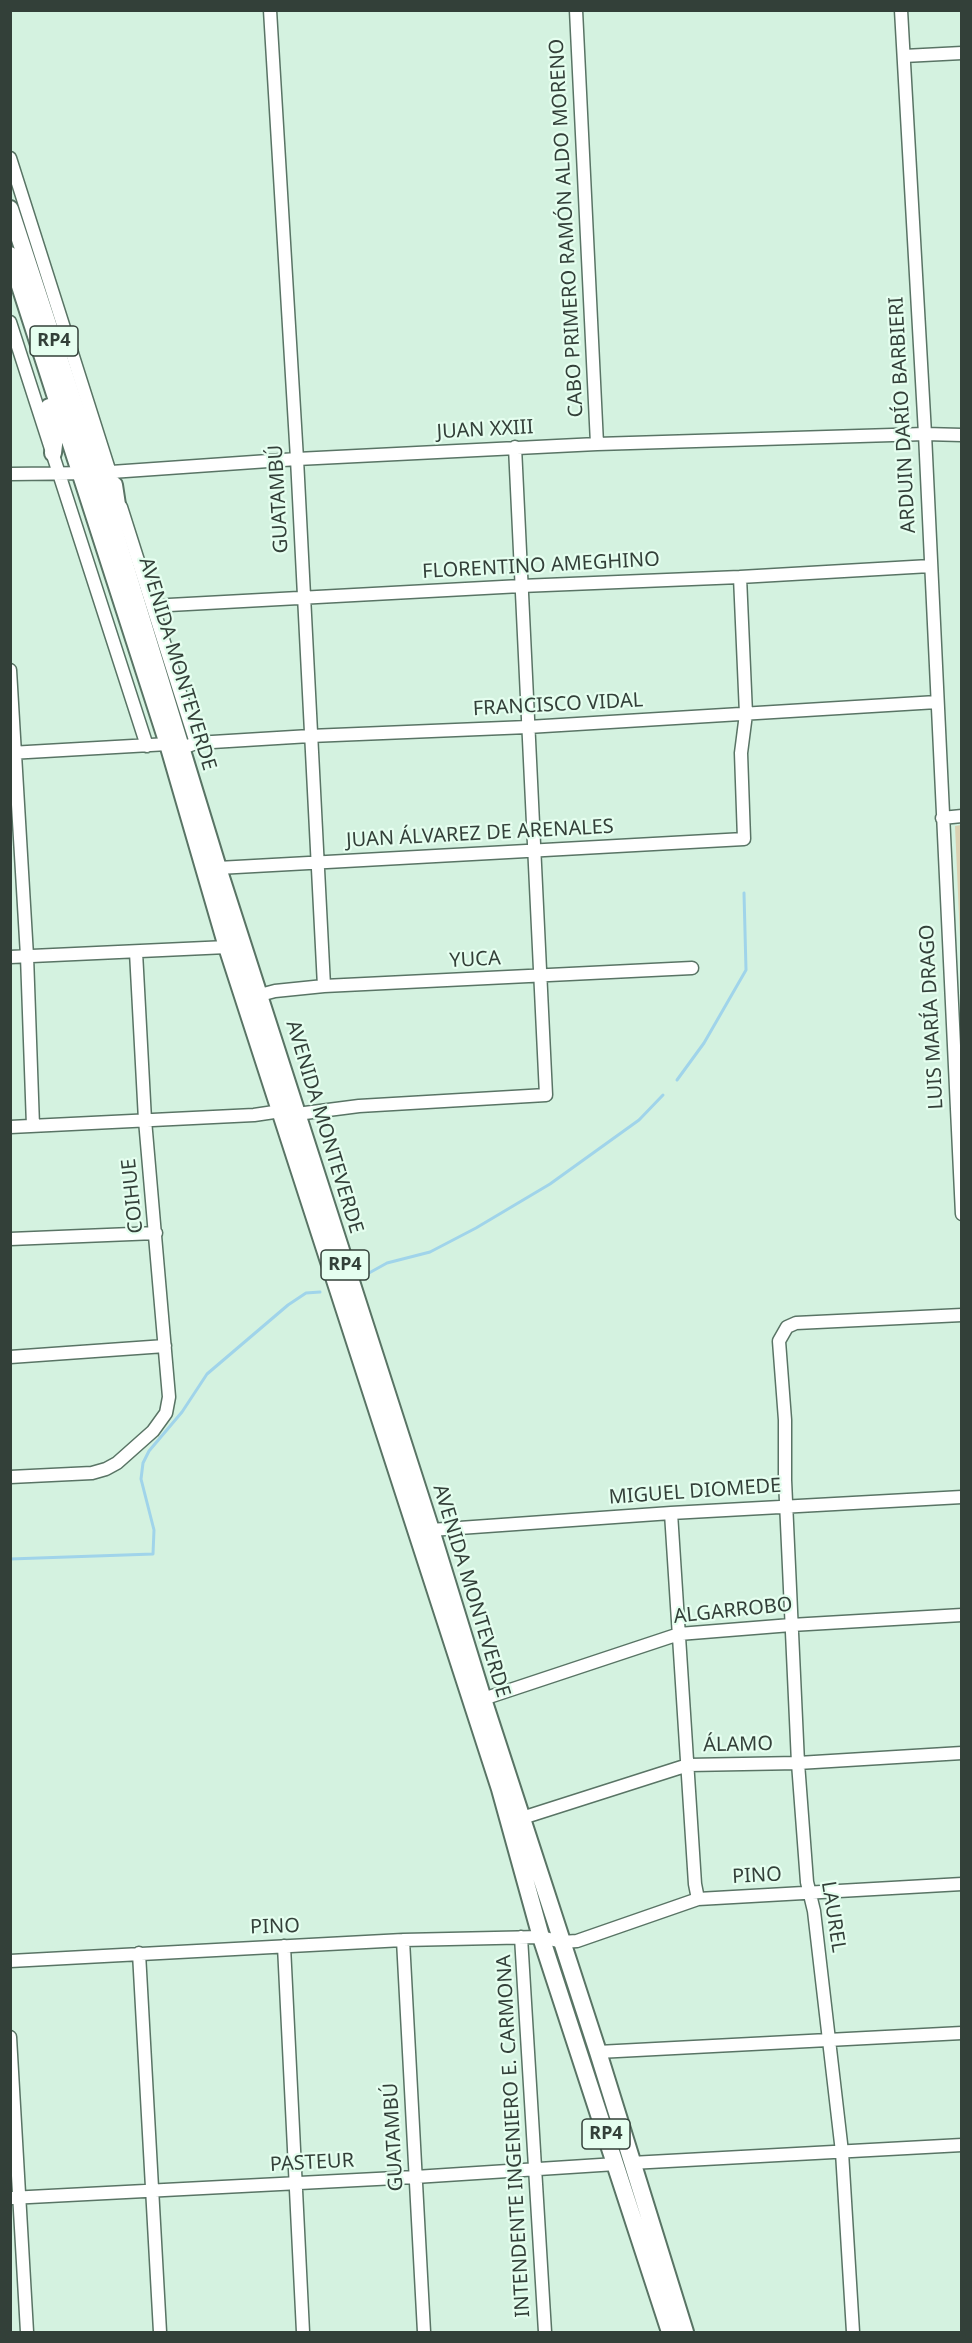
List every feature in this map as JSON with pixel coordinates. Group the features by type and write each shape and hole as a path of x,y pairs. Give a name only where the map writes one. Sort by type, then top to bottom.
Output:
{"main road":[{"name":"AVENIDA MONTEVERDE","path":"10,209 100,475 218,868 598,2052 624,2164 670,2332"},
{"name":"AVENIDA MONTEVERDE","path":"10,255 37,339 117,510 134,574 131,588 182,745 227,947 500,1789 541,1937 685,2332"},
{"path":"37,339 36,359 55,436 53,453"}],"street":[{"name":"GUATAMBÚ","path":"270,10 297,459 324,986"},
{"name":"CABO PRIMERO RAMÓN ALDO MORENO","path":"576,10 597,444"},
{"name":"ARDUIN DARÍO BARBIERI","path":"901,10 925,434 942,818"},
{"path":"904,56 962,52"},
{"path":"10,158 100,475 154,608 182,745"},
{"path":"10,322 147,746"},
{"name":"JUAN XXIII","path":"10,474 59,472 100,475 297,459 514,447 925,434 962,435"},
{"path":"297,1114 359,1106 546,1095 514,447"},
{"name":"FLORENTINO AMEGHINO","path":"154,608 169,605 930,566"},
{"path":"740,577 746,714"},
{"path":"10,670 13,753 27,956 33,1126"},
{"name":"FRANCISCO VIDAL","path":"13,753 936,702"},
{"name":"JUAN ÁLVAREZ DE ARENALES","path":"218,868 744,839 741,753 746,714"},
{"path":"942,818 962,816"},
{"name":"LUIS MARÍA DRAGO","path":"942,818 962,1214"},
{"path":"10,957 227,947"},
{"name":"COIHUE","path":"10,1477 100,1472 117,1463 153,1431 166,1413 170,1397 145,1120 136,952"},
{"name":"YUCA","path":"260,995 275,991 324,986 692,968"},
{"path":"10,1127 254,1115 280,1111"},
{"path":"10,1239 156,1233"},
{"name":"LAUREL","path":"853,2332 842,2152 814,1911 809,1893 798,1763 785,1420 779,1341 782,1333 796,1323 962,1315"},
{"path":"10,1357 165,1346"},
{"name":"MIGUEL DIOMEDE","path":"431,1530 671,1513 962,1497"},
{"path":"671,1513 695,1884 698,1899"},
{"name":"ALGARROBO","path":"483,1699 679,1634 962,1615"},
{"name":"ÁLAMO","path":"522,1818 688,1765 798,1763 962,1753"},
{"name":"PINO","path":"10,1961 403,1940 541,1937 562,1942 577,1941 698,1899 962,1884"},
{"name":"INTENDENTE INGENIERO E. CARMONA","path":"521,1937 537,2169 545,2332"},
{"name":"GUATAMBÚ","path":"403,1940 424,2332"},
{"path":"284,1946 303,2332"},
{"path":"139,1953 160,2332"},
{"path":"598,2052 962,2033"},
{"path":"10,2037 15,2198 27,2332"},
{"name":"PASTEUR","path":"15,2198 962,2145"}],"shaded area":[{"path":"962,825 961,961 955,826"}],"waterway":[{"path":"677,1080 704,1043 746,970 744,893"},
{"path":"360,1278 387,1263 430,1252 550,1184 639,1120 663,1095"},
{"path":"10,1559 153,1554 154,1530 141,1479 143,1463 149,1451 182,1412 207,1374 288,1305 306,1293 320,1292"}]}
